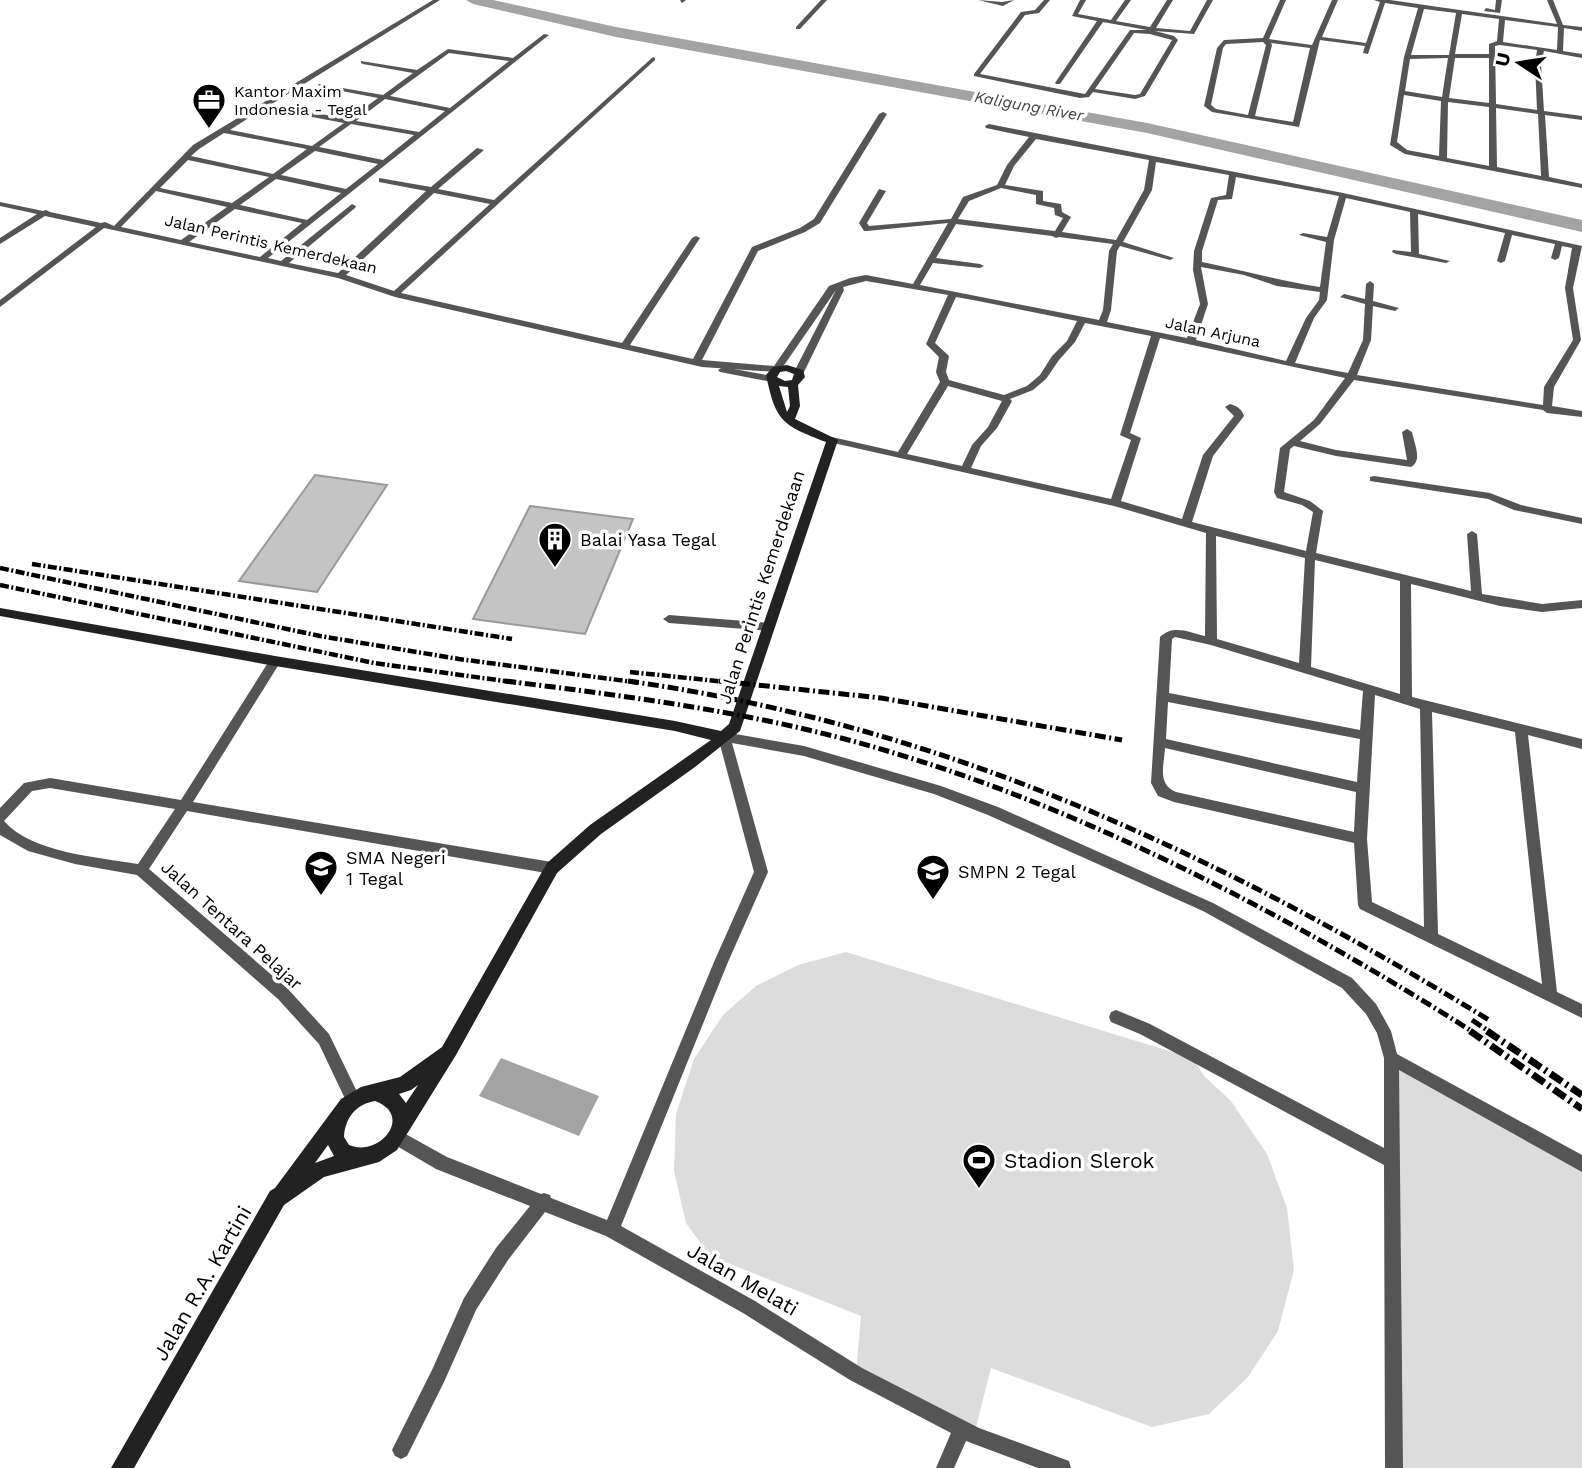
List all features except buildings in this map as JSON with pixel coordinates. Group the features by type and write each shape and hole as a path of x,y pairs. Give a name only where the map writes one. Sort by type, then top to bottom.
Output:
{"street":[{"path":"117,227 185,158 221,130 437,0"},
{"path":"798,28 824,0"},
{"path":"981,0 1003,4 1011,0"},
{"path":"1047,0 1037,12 1023,13 976,75 1080,96 1088,95 1132,31 1192,33 1210,0"},
{"path":"1083,0 1074,15 1151,30 1175,40 1143,95 1135,97 1091,90"},
{"path":"1112,22 1128,0"},
{"path":"1151,30 1170,0"},
{"path":"1265,40 1283,0"},
{"path":"1294,135 1314,47 1335,0"},
{"path":"1377,0 1560,23 1582,29"},
{"path":"1499,0 1500,43"},
{"path":"1550,0 1560,23 1560,52"},
{"path":"1366,53 1383,1"},
{"path":"1451,2 1456,6 1500,15"},
{"path":"1422,6 1406,57 1393,143 1395,147 1410,153 1582,186"},
{"path":"1443,159 1445,99 1459,11"},
{"path":"1058,83 1101,20"},
{"path":"262,259 546,35"},
{"path":"1318,38 1368,45"},
{"path":"1251,118 1269,46 1265,40"},
{"path":"1296,125 1213,111 1207,106 1220,48 1224,42 1265,40 1314,47"},
{"path":"182,243 461,43"},
{"path":"1493,168 1492,44 1582,56"},
{"path":"1541,49 1538,64 1545,179"},
{"path":"453,50 513,60"},
{"path":"1406,57 1492,56"},
{"path":"395,294 653,58"},
{"path":"363,62 418,72"},
{"path":"321,85 452,110"},
{"path":"1401,93 1582,118"},
{"path":"262,106 353,120 419,134"},
{"path":"696,362 755,249 807,229 817,221 883,114"},
{"path":"989,126 1343,195 1579,247 1569,288 1577,340 1549,387 1547,410"},
{"path":"221,130 382,162"},
{"path":"1000,186 1011,165 1034,136"},
{"path":"340,276 431,191 480,150"},
{"path":"185,158 345,191"},
{"path":"1102,324 1107,310 1113,251 1140,207 1147,190 1153,160"},
{"path":"1190,343 1204,304 1197,264 1198,251 1215,198 1229,197 1233,174"},
{"path":"382,180 493,202"},
{"path":"915,287 966,199 1000,186 1040,193 1039,202 1058,206 1058,213 1067,217 1056,236"},
{"path":"156,189 307,222"},
{"path":"882,191 863,223 867,229 912,225 927,220 952,221 1117,243 1170,258"},
{"path":"1289,365 1310,318 1323,300 1330,240 1343,195"},
{"name":"Jalan Perintis Kemerdekaan","path":"0,204 105,224 340,276 395,294 696,362 775,374 792,368 796,378 784,385 775,374"},
{"path":"283,264 352,206"},
{"path":"0,242 46,212"},
{"path":"1414,212 1415,254"},
{"path":"0,304 105,224"},
{"path":"1502,261 1509,233"},
{"path":"1303,235 1330,240"},
{"path":"625,346 696,238"},
{"path":"1555,258 1559,243"},
{"path":"1396,252 1446,261"},
{"path":"930,260 980,266"},
{"path":"1197,264 1246,273 1277,283 1324,290"},
{"name":"Jalan Arjuna","path":"839,286 866,278 1156,335 1289,365 1581,417"},
{"path":"1305,669 1310,556 1318,511 1306,502 1287,499 1279,492 1282,458 1285,448 1317,422 1351,377 1367,340 1370,284"},
{"path":"790,419 796,378 840,290 839,286 832,288 775,374 775,404 779,412 807,430 832,440 1115,503 1210,531 1520,606 1582,604"},
{"path":"945,382 941,372 944,356 930,344 953,294"},
{"path":"1345,297 1395,308"},
{"path":"945,382 1005,398 1030,388 1044,377 1055,358 1071,342 1082,320"},
{"path":"1115,503 1136,438 1125,435 1156,335"},
{"path":"901,455 945,382"},
{"path":"965,470 977,445 1006,406 1005,398"},
{"path":"1186,523 1208,455 1239,416 1238,412 1230,407"},
{"path":"1292,442 1336,453 1411,464 1413,459 1407,432"},
{"name":"Jalan Perintis Kemerdekaan","path":"399,1132 450,1049 552,869 572,848 601,825 707,754 735,727 741,716 832,440"},
{"path":"1374,479 1490,496 1518,508 1582,522"},
{"path":"1210,531 1211,641"},
{"path":"1472,534 1477,596"},
{"path":"1405,579 1406,699"},
{"path":"0,612 275,661 676,726 804,751 937,790 993,811 1208,907 1347,983 1371,1009 1384,1031 1391,1058 1394,1468"},
{"path":"669,618 769,627"},
{"path":"1360,839 1174,797 1163,792 1157,783 1166,637 1174,633 1211,641 1426,706 1582,744"},
{"path":"141,870 275,661"},
{"path":"1369,689 1360,839 1365,905 1582,1012"},
{"path":"1162,696 1367,736"},
{"path":"1426,706 1432,938"},
{"path":"1521,729 1550,995"},
{"path":"611,1230 721,962 761,872 724,737"},
{"path":"1160,742 1363,788"},
{"path":"0,817 28,787 42,783 552,869"},
{"name":"Jalan Tentara Pelajar","path":"0,825 5,832 28,846 75,859 141,870 291,1003 324,1039 358,1098"},
{"path":"1116,1017 1145,1029 1393,1161"},
{"path":"277,1198 338,1116 358,1098 405,1084 450,1049"},
{"path":"1391,1058 1582,1164"},
{"path":"338,1116 334,1127 339,1147 346,1154 356,1158 379,1153 399,1132 400,1107 394,1099 375,1093 358,1098"},
{"name":"Jalan Melati","path":"399,1132 442,1163 611,1230 749,1307 856,1374 962,1428 1062,1468"},
{"name":"Jalan R.A. Kartini","path":"122,1468 277,1198 319,1170 356,1158"},
{"path":"401,1450 470,1304 502,1254 544,1202"},
{"path":"945,1468 962,1428"}],"shaded area":[{"name":"Stadion Slerok","path":"846,952 1192,1058 1205,1077 1231,1101 1267,1154 1287,1208 1294,1270 1278,1331 1248,1377 1209,1414 1152,1427 991,1368 974,1435 856,1374 861,1316 710,1256 686,1223 674,1171 676,1114 694,1059 723,1015 756,986 798,965"},
{"path":"501,1058 599,1096 579,1136 479,1096"},
{"path":"1391,1058 1582,1164 1582,1468 1394,1468"}],"waterway":[{"name":"Kaligung River","path":"473,0 616,32 1147,128 1582,226"}],"railway":[{"path":"32,564 512,639"},
{"path":"0,568 320,636 459,659 634,682"},
{"path":"0,585 374,663 519,683"},
{"path":"630,672 736,683"},
{"path":"505,681 750,717 846,739 969,778 1044,806 1192,873 1336,950 1473,1032"},
{"path":"628,681 634,682"},
{"path":"719,681 881,698 1122,740"},
{"path":"634,682 641,683"},
{"path":"634,682 745,702 859,730 969,764 1076,805 1285,903 1489,1020"},
{"path":"1472,1020 1490,1032"},
{"path":"1470,1031 1582,1109"},
{"path":"1487,1031 1582,1095"}],"place":[{"name":"Kantor Maxim Indonesia - Tegal","path":"209,130"},
{"name":"Balai Yasa Tegal","path":"555,569"},
{"name":"SMA Negeri 1 Tegal","path":"321,897"},
{"name":"SMPN 2 Tegal","path":"933,901"},
{"name":"Stadion Slerok","path":"979,1190"}]}
